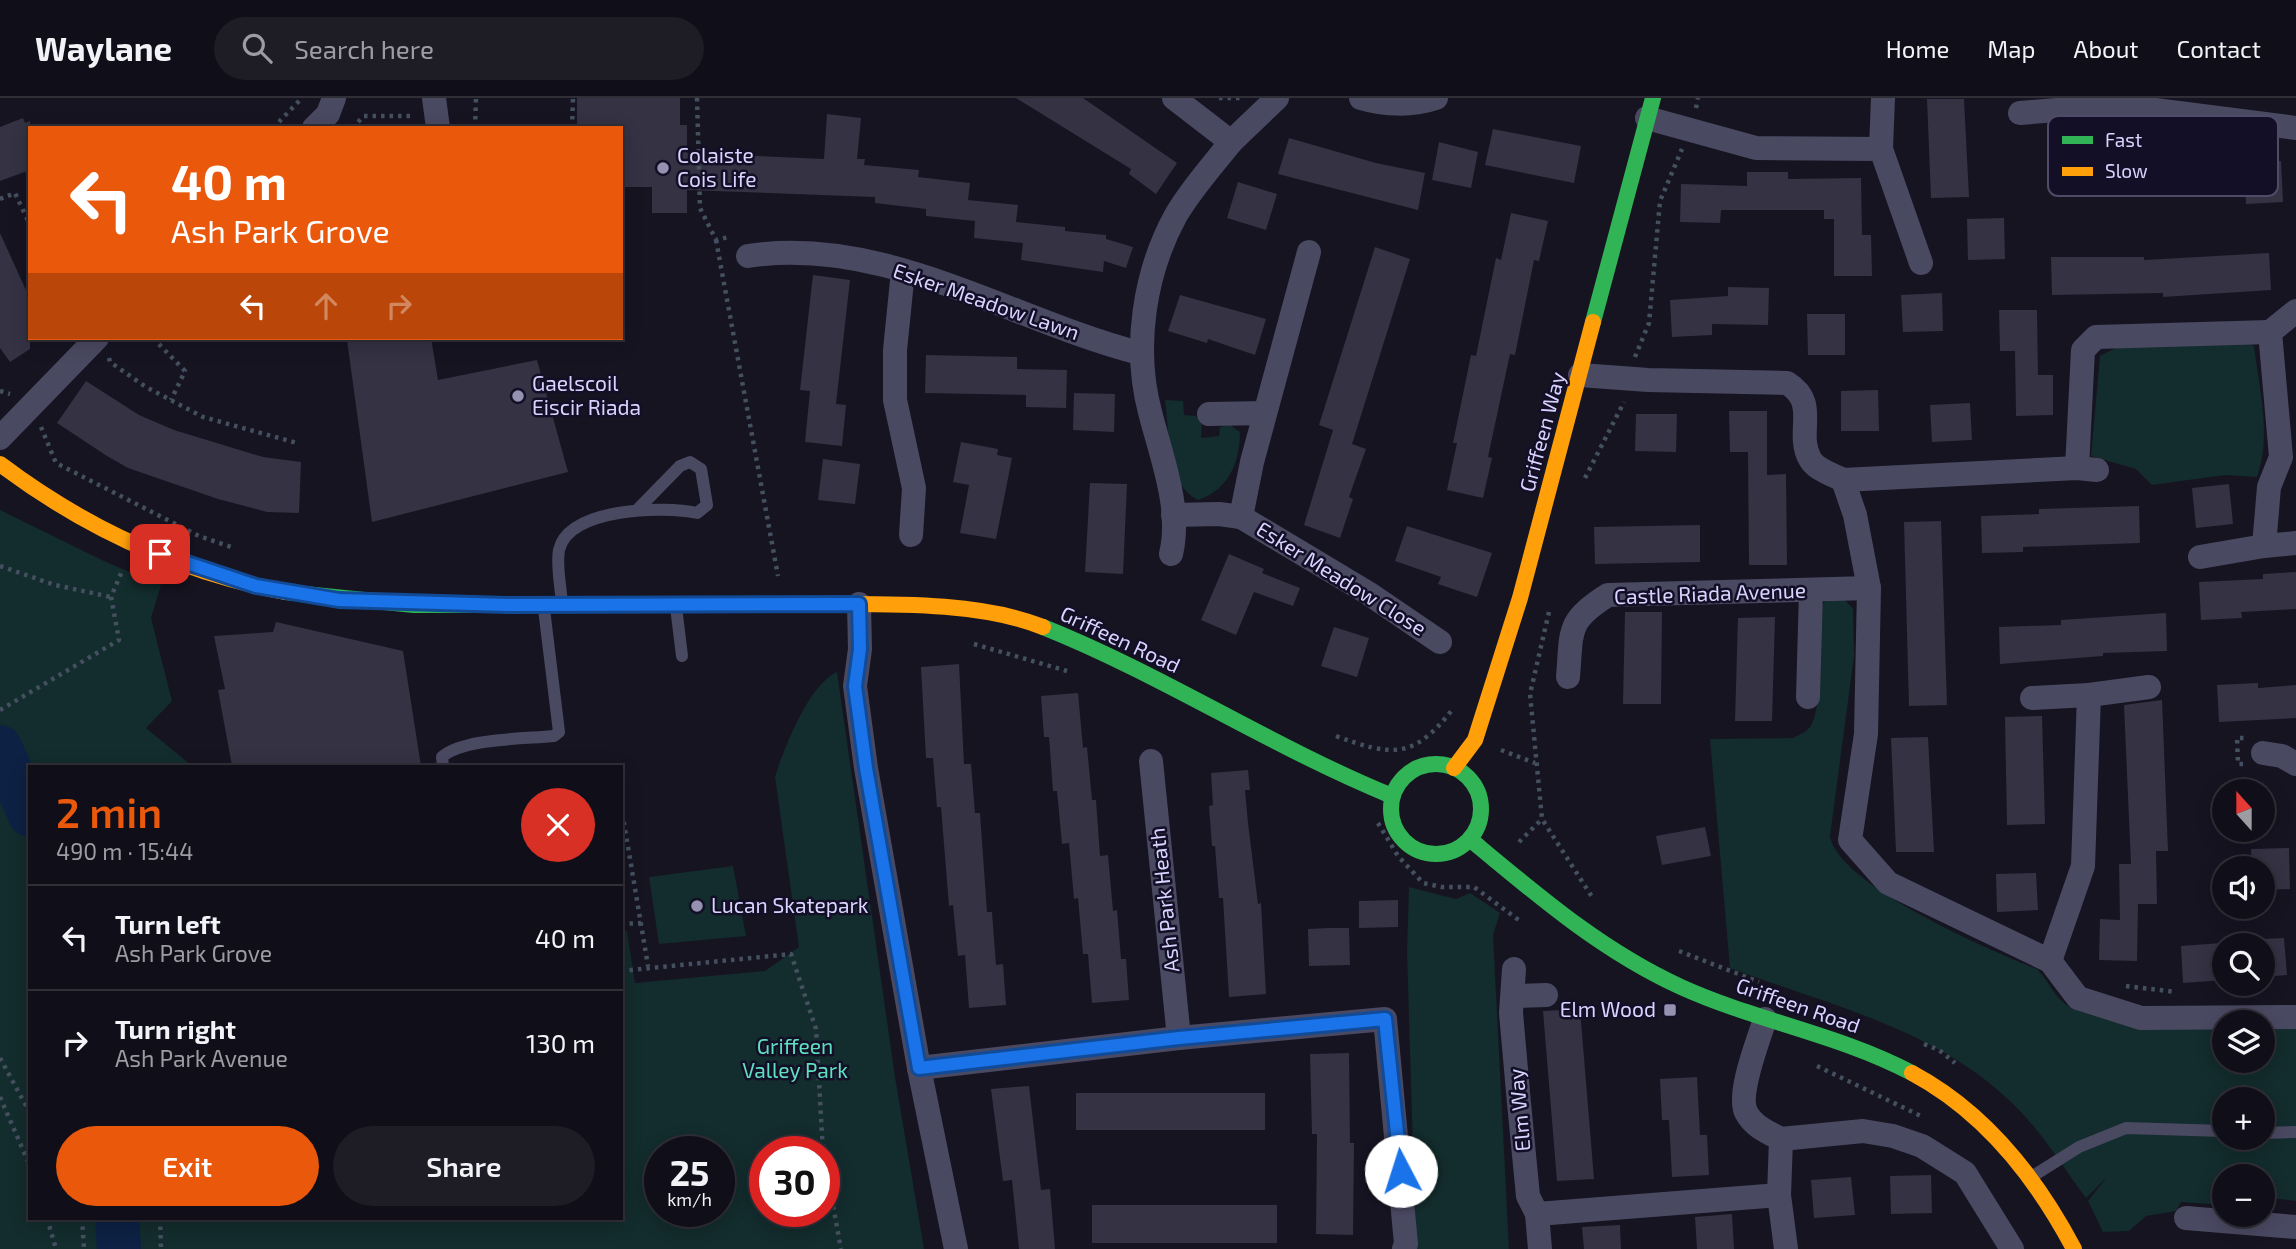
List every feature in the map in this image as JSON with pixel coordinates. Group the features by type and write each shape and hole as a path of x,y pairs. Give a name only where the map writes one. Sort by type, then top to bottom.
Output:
{"street":[{"path":"316,126 328,114 334,98"},
{"path":"1174,98 1231,142"},
{"path":"1171,554 1174,539 1172,515 1139,353 1142,320 1156,268 1176,215 1231,142 1277,98"},
{"path":"1361,98 1375,103 1422,103 1436,98"},
{"path":"1883,98 1881,149 1921,263"},
{"path":"2020,113 2117,101 2216,116"},
{"path":"1650,108 1690,130 1756,148 1881,149"},
{"name":"Griffeen Way","path":"1454,768 1475,740 1497,674 1650,108"},
{"path":"2278,125 2296,128"},
{"name":"Esker Meadow Lawn","path":"748,256 801,251 903,271 1102,343 1139,353"},
{"name":"Esker Meadow Close","path":"1241,517 1265,414 1309,252"},
{"path":"903,271 895,350 895,400 914,488 911,535"},
{"path":"1580,375 1636,365 1787,383 1799,390 1805,404 1809,457 1816,466 1843,480 2087,469 2083,350 2096,337 2270,332 2296,311"},
{"path":"2264,546 2269,486 2281,457 2270,332"},
{"path":"0,438 102,344"},
{"path":"1209,414 1265,414"},
{"name":"Griffeen Road","path":"0,464 73,514 134,544 256,586 339,600 544,605 859,604 968,610 1036,624 1105,652 1345,777 1392,796"},
{"path":"1843,480 1855,515 1869,588 1866,734 1850,840 1888,883 2050,961 2078,998 2141,1018 2296,1017"},
{"name":"Esker Meadow Close","path":"1172,515 1219,514 1241,517 1367,593 1440,642"},
{"path":"2200,557 2296,543"},
{"name":"Castle Riada Avenue","path":"1568,677 1572,626 1587,608 1608,595 1869,588"},
{"path":"1808,698 1811,591"},
{"path":"859,604 857,700 919,1068 956,1249"},
{"path":"2032,698 2089,695 2148,687"},
{"path":"2050,961 2083,866 2089,695"},
{"path":"2263,754 2282,757 2296,764"},
{"name":"Ash Park Heath","path":"1152,761 1179,1038"},
{"path":"1432,765 1454,768 1475,786 1481,814 1471,840 1443,854 1427,854 1413,848 1401,838 1393,825 1392,796 1400,781 1411,771 1432,765"},
{"name":"Griffeen Road","path":"1471,840 1563,918 1612,949 1682,987 1765,1019 1851,1044 1910,1073 1975,1117 2032,1176 2058,1213 2074,1249"},
{"name":"Elm Way","path":"1514,969 1511,1013 1528,1196 1537,1214 1540,1249"},
{"path":"1514,996 1546,995"},
{"path":"919,1068 1179,1038 1385,1019 1399,1146 1406,1244 1404,1249"},
{"path":"1765,1019 1744,1093 1745,1110 1760,1129 1781,1139 1863,1130 1922,1146 1965,1172 2012,1249"},
{"path":"1781,1139 1779,1195 1786,1249"},
{"path":"1537,1214 1779,1195"},
{"path":"2186,1218 2296,1227"}],"lane":[{"path":"562,604 559,550 566,536 591,521 639,508 697,513 707,505 701,469 690,462 680,466 639,508"},
{"path":"675,603 682,656"},
{"path":"443,765 442,757 450,750 497,741 554,736 559,732 544,605"},
{"path":"2032,1176 2079,1147 2126,1128 2212,1130"},
{"path":"2275,1133 2296,1132"}],"path":[{"path":"275,126 302,98"},
{"path":"475,126 476,98"},
{"path":"572,126 573,98"},
{"path":"697,98 700,208 716,240 778,577 764,577"},
{"path":"1219,98 1240,98"},
{"path":"1582,488 1586,475 1629,394 1649,323 1660,201 1690,130 1698,98"},
{"path":"354,126 364,116 431,114"},
{"path":"0,199 15,193 28,221"},
{"path":"716,240 729,237"},
{"path":"155,340 186,371 172,400"},
{"path":"102,344 110,362 203,416 297,443"},
{"path":"39,420 56,463 199,536 234,548"},
{"path":"0,710 119,640 111,597 125,560"},
{"path":"0,566 55,585 111,597"},
{"path":"1551,603 1530,694 1542,819 1601,912"},
{"path":"965,641 1080,674"},
{"path":"623,817 648,966"},
{"path":"1373,819 1398,856 1423,883 1442,887 1474,887 1526,926"},
{"path":"623,924 641,923"},
{"path":"1673,948 1764,984"},
{"path":"623,971 648,966 792,954 816,1029 823,1136"},
{"path":"2112,985 2178,992"},
{"path":"1915,1040 1939,1050 1959,1067"},
{"path":"0,1058 28,1109"},
{"path":"0,1097 28,1161"},
{"path":"48,1220 56,1249"},
{"path":"82,1220 85,1249"},
{"path":"160,1220 162,1249"},
{"path":"837,1227 841,1249"}],"green space":[{"path":"2242,339 2254,346 2263,412 2264,446 2257,477 2225,475 2152,485 2136,469 2091,456 2100,356 2116,348"},
{"path":"1165,400 1183,401 1184,415 1196,416 1202,424 1201,438 1219,436 1220,427 1230,425 1240,432 1238,454 1230,474 1217,490 1198,500 1187,492 1174,470"},
{"name":"Griffeen Valley Park","path":"0,510 108,563 161,585 151,618 172,701 146,728 191,765 28,765 28,1220 623,1220 623,931 627,931 635,983 765,971 799,947 775,777 791,734 807,703 817,689 837,672 895,1077 924,1249 0,1249"},
{"path":"1826,600 1845,600 1853,609 1854,656 1830,836 1839,855 1859,875 1887,895 1953,932 2037,969 2063,1002 2081,1012 2120,1019 2212,1025 2212,1073 2275,1073 2275,1027 2296,1028 2296,1201 2275,1198 2275,1164 2212,1164 2212,1204 2181,1202 2176,1211 2146,1216 2129,1231 2103,1232 2088,1201 2107,1177 2086,1198 2027,1119 1988,1082 1955,1059 1883,1023 1730,968 1710,739 1793,738 1805,732 1810,727 1816,711 1818,611"},
{"name":"Lucan Skatepark","path":"733,866 746,936 659,944 649,877"},
{"path":"1409,887 1456,899 1470,893 1500,913 1493,935 1509,1249 1416,1249 1407,951"}],"building":[{"path":"577,98 680,98 680,125 687,125 687,153 824,159 827,114 861,118 857,159 865,159 864,165 919,170 918,177 970,183 968,200 1018,205 1016,222 1106,235 1106,239 1133,247 1126,268 1104,261 1103,272 1021,260 1023,243 974,238 975,221 926,216 926,209 875,203 875,197 687,190 687,213 652,213 652,187 623,187 623,126 577,126"},
{"path":"1016,98 1083,98 1177,163 1156,194 1129,174 1131,169"},
{"path":"1927,99 1964,99 1969,197 1931,198"},
{"path":"23,118 25,123 30,121 28,171 0,181 0,127"},
{"path":"1493,129 1581,146 1574,183 1485,165"},
{"path":"1289,138 1376,163 1425,173 1418,210 1278,174"},
{"path":"1439,142 1478,152 1471,188 1432,180"},
{"path":"2278,161 2281,161 2283,202 2246,204 2246,196 2278,196"},
{"path":"1747,172 1788,172 1788,179 1861,178 1862,235 1871,235 1872,276 1834,276 1834,219 1824,219 1824,210 1721,210 1720,223 1680,222 1681,184 1747,186"},
{"path":"1238,182 1277,194 1266,230 1227,218"},
{"path":"1511,213 1548,221 1539,261 1534,260 1515,355 1510,354 1488,457 1492,458 1483,498 1447,490 1457,443 1453,443 1471,355 1476,356 1496,258 1501,260"},
{"path":"2004,218 2005,259 1968,260 1967,219"},
{"path":"0,233 28,295 30,349 10,362 0,348"},
{"path":"1375,247 1410,259 1352,444 1366,449 1349,497 1353,499 1340,538 1304,525 1333,430 1319,425"},
{"path":"2269,253 2271,290 2163,297 2163,293 2052,295 2051,257 2144,257 2144,260"},
{"path":"813,275 850,280 836,404 846,405 842,446 805,442 810,391 800,390"},
{"path":"1728,287 1769,288 1768,325 1712,324 1712,335 1672,337 1670,300 1728,296"},
{"path":"1942,293 1943,331 1903,332 1901,295"},
{"path":"1180,295 1266,319 1255,355 1208,339 1207,343 1168,331"},
{"path":"1999,310 2037,310 2038,375 2053,375 2053,415 2016,416 2015,351 2000,351"},
{"path":"1807,314 1845,314 1845,355 1808,355"},
{"path":"347,340 431,340 438,380 537,360 568,472 372,522"},
{"path":"926,355 1017,357 1017,369 1067,370 1066,408 1026,407 1026,395 925,393"},
{"path":"86,381 139,415 174,430 263,457 301,462 299,513 267,512 218,499 128,468 107,456 57,423"},
{"path":"1878,390 1879,431 1841,431 1841,391"},
{"path":"1074,393 1115,394 1114,432 1073,430"},
{"path":"1970,403 1972,440 1932,442 1930,405"},
{"path":"1729,411 1767,411 1767,475 1786,474 1787,565 1749,565 1748,452 1730,452"},
{"path":"1636,414 1677,414 1676,452 1635,451"},
{"path":"961,442 998,449 997,455 1012,458 996,539 960,533 969,485 953,482"},
{"path":"823,459 860,464 855,504 818,500"},
{"path":"1090,483 1127,484 1123,574 1085,572"},
{"path":"2229,484 2233,524 2196,528 2192,488"},
{"path":"2139,506 2140,543 2023,547 2023,552 1982,553 1981,516 2039,514 2039,509"},
{"path":"1941,521 1947,705 1909,706 1904,522"},
{"path":"1700,525 1700,562 1595,564 1594,527"},
{"path":"1407,526 1492,553 1477,597 1438,584 1441,577 1395,561"},
{"path":"1229,554 1264,569 1262,573 1300,588 1293,606 1254,592 1236,635 1201,620"},
{"path":"2296,572 2296,609 2241,612 2242,618 2201,620 2199,582 2263,579 2263,574"},
{"path":"1625,612 1662,612 1661,704 1623,704"},
{"path":"2166,613 2167,651 2103,653 2103,656 2000,664 1999,627 2061,625 2061,620"},
{"path":"1775,617 1772,721 1735,721 1738,618"},
{"path":"276,622 403,651 421,765 232,765 218,690 225,689 214,636 273,632"},
{"path":"1334,627 1369,638 1357,677 1321,666"},
{"path":"959,664 964,764 971,764 975,813 980,813 987,912 992,912 996,965 1003,964 1006,1005 969,1008 965,955 958,956 953,905 949,906 941,807 937,807 933,758 926,758 921,667"},
{"path":"2258,683 2258,688 2296,685 2296,718 2219,722 2217,685"},
{"path":"1078,693 1083,748 1087,747 1092,800 1096,800 1100,856 1108,855 1113,911 1117,910 1121,959 1126,959 1129,1000 1092,1003 1088,954 1083,954 1078,898 1074,899 1069,843 1062,844 1057,791 1053,791 1049,737 1044,737 1041,696"},
{"path":"2162,700 2168,851 2156,851 2157,904 2138,904 2137,961 2099,960 2100,919 2120,920 2119,864 2131,864 2124,705"},
{"path":"2042,716 2045,824 2007,825 2005,717"},
{"path":"1928,737 1934,852 1896,852 1891,738"},
{"path":"1248,770 1250,790 1245,790 1258,904 1261,903 1266,994 1229,997 1223,898 1219,898 1215,846 1212,846 1209,806 1213,805 1211,773"},
{"path":"1705,827 1711,856 1662,865 1656,836"},
{"path":"2289,848 2290,889 2275,890 2275,856 2251,856 2251,849"},
{"path":"2036,873 2038,910 1997,912 1996,874"},
{"path":"1398,900 1398,927 1359,928 1359,901"},
{"path":"1349,928 1350,965 1309,966 1308,929"},
{"path":"2275,938 2284,938 2287,975 2275,976"},
{"path":"2212,944 2212,981 2183,983 2181,946"},
{"path":"1580,1009 1594,1179 1557,1181 1543,1011"},
{"path":"1349,1053 1350,1143 1354,1143 1353,1235 1316,1234 1317,1134 1312,1134 1310,1054"},
{"path":"1697,1077 1700,1135 1707,1135 1709,1175 1672,1177 1669,1120 1662,1120 1660,1079"},
{"path":"1029,1086 1041,1190 1050,1189 1055,1249 1019,1249 1012,1180 1003,1181 991,1089"},
{"path":"1076,1093 1265,1093 1265,1130 1076,1130"},
{"path":"1931,1175 1932,1213 1891,1214 1890,1176"},
{"path":"1851,1177 1855,1215 1814,1218 1811,1180"},
{"path":"1092,1205 1277,1205 1277,1243 1092,1243"},
{"path":"1732,1214 1734,1249 1697,1249 1695,1217"},
{"path":"1620,1225 1621,1249 1584,1249 1582,1227"}],"waterway":[{"path":"0,747 28,810"},
{"path":"117,1220 119,1249"}],"traffic: fast":[{"path":"1593,322 1653,98"},
{"path":"285,592 414,605 835,604"},
{"path":"1043,627 1088,646 1304,756 1392,796"},
{"path":"1436,764 1453,767 1468,777 1478,792 1481,809 1478,826 1468,841 1453,851 1436,854 1419,851 1404,841 1394,826 1391,809 1394,792 1404,777 1419,767 1436,764"},
{"path":"1471,840 1571,921 1652,973 1709,999 1855,1048 1912,1073"}],"traffic: slow":[{"path":"1454,768 1475,740 1520,598 1593,322"},
{"path":"0,464 66,508 135,544 208,573 285,592"},
{"path":"835,604 968,609 994,613 1043,627"},
{"path":"1912,1073 1963,1107 2006,1149 2043,1197 2074,1249"}],"place":[{"name":"Colaiste Cois Life","path":"663,168"},
{"name":"Gaelscoil Eiscir Riada","path":"518,396"},
{"name":"Lucan Skatepark","path":"697,906"},
{"name":"Elm Wood","path":"1670,1010"}],"route":[{"path":"160,554 256,586 339,600 507,605 859,604 860,649 855,686 866,768 919,1068 1179,1038 1370,1018 1385,1019 1401,1171"}]}
